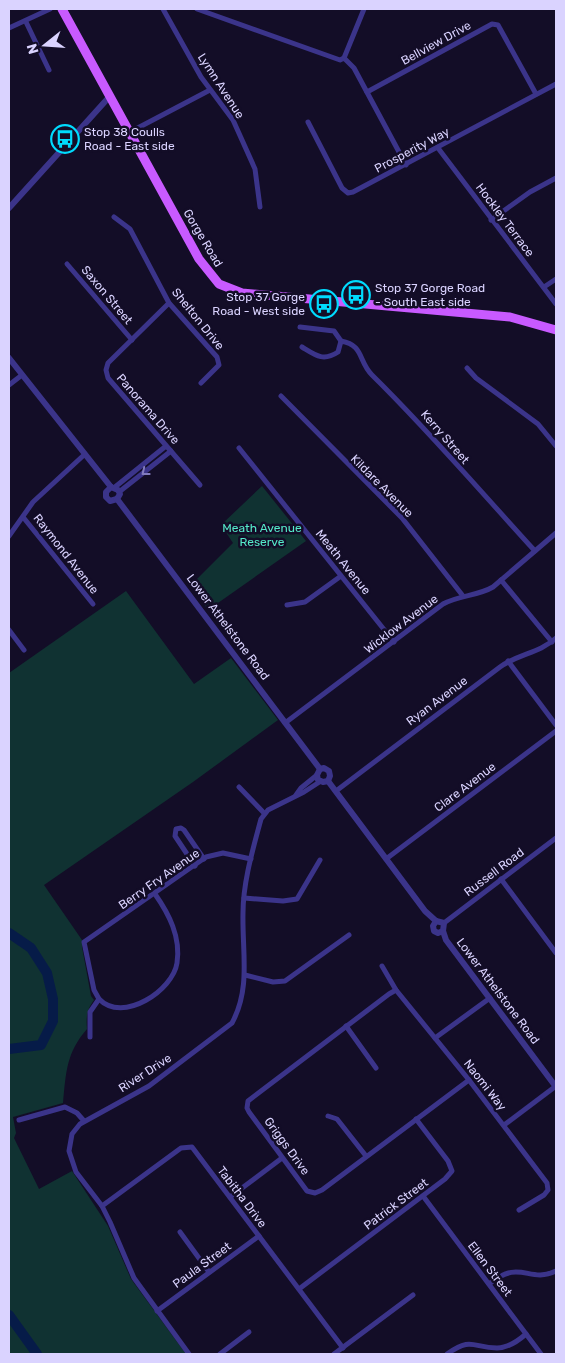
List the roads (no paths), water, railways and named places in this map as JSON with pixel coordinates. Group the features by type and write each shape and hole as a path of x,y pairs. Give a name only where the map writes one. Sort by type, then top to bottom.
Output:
{"main road":[{"name":"Gorge Road","path":"62,9 205,269 226,288 248,294 510,317 556,330"}],"street":[{"path":"9,28 26,22 50,9"},
{"name":"Lymn Avenue","path":"163,9 210,90 233,120 255,170 260,207"},
{"path":"197,9 340,60 344,58"},
{"path":"344,58 364,9"},
{"path":"26,22 49,70"},
{"name":"Bellview Drive","path":"367,92 492,24 498,25 536,94"},
{"path":"344,58 354,68 406,165"},
{"name":"Prosperity Way","path":"308,122 345,191 353,192 556,84"},
{"path":"130,132 210,90"},
{"path":"10,203 110,96"},
{"name":"Hockley Terrace","path":"438,148 556,304"},
{"path":"491,220 530,192 556,178"},
{"name":"Shelton Drive","path":"114,217 130,229 169,302 218,357 219,365 202,383"},
{"name":"Saxon Street","path":"67,264 132,340"},
{"path":"544,286 556,279"},
{"name":"Panorama Drive","path":"169,302 108,364 106,370 108,378 200,485"},
{"name":"Kerry Street","path":"300,326 334,331 341,341 351,343 358,350 368,370 416,418 449,458 535,551"},
{"path":"302,347 313,356 327,358 338,352 341,341"},
{"name":"Lower Athelstone Road","path":"9,358 116,492 285,723 321,777 336,791 425,911 436,921"},
{"path":"467,368 476,378 538,424 556,446"},
{"path":"9,384 22,375"},
{"name":"Kildare Avenue","path":"281,396 402,518 463,596"},
{"path":"116,492 166,446"},
{"name":"Meath Avenue","path":"239,448 394,642"},
{"path":"116,492 171,451"},
{"path":"9,536 33,502 85,454"},
{"name":"Raymond Avenue","path":"23,517 93,604"},
{"name":"Wicklow Avenue","path":"285,723 443,604 463,596 484,592 556,533"},
{"path":"287,605 305,602 341,576"},
{"path":"501,580 554,640"},
{"path":"9,630 24,650"},
{"name":"Ryan Avenue","path":"336,791 508,661 525,653 543,649 554,640"},
{"path":"508,661 556,725"},
{"name":"Clare Avenue","path":"386,859 556,731"},
{"path":"239,787 264,813 295,796 321,777"},
{"name":"River Drive","path":"189,1354 134,1278 102,1206 76,1172 70,1159 70,1140 76,1129 84,1122 149,1086 224,1030 238,1010 244,990 245,975 244,898 251,859 264,813"},
{"path":"195,866 175,836 176,829 181,828 184,830 204,859"},
{"name":"Russell Road","path":"444,923 556,838"},
{"name":"Berry Fry Avenue","path":"99,999 94,990 84,942 204,859 223,853 251,859"},
{"path":"244,898 283,901 296,899 320,860"},
{"path":"501,879 556,953"},
{"path":"90,1037 90,1012 99,999 113,1007 132,1008 164,986 174,971 177,956 171,920 155,894"},
{"path":"436,921 444,923 443,932 438,933 434,931 433,926 436,921"},
{"name":"Lower Athelstone Road","path":"443,932 446,940 556,1086"},
{"path":"245,975 273,982 285,981 349,935"},
{"path":"551,946 556,942"},
{"name":"Naomi Way","path":"382,966 396,990 469,1080 547,1183 548,1190 544,1195 519,1210"},
{"name":"Griggs Drive","path":"396,990 248,1101 247,1108 249,1112 307,1191 315,1193 469,1080"},
{"path":"435,1038 490,998"},
{"path":"346,1026 376,1068"},
{"path":"504,1125 556,1086"},
{"path":"19,1120 65,1107 77,1113 84,1122"},
{"path":"328,1116 337,1119 366,1156"},
{"name":"Patrick Street","path":"299,1289 423,1196 452,1171 448,1161 416,1119"},
{"name":"Tabitha Drive","path":"102,1206 181,1148 188,1146 195,1150 343,1348"},
{"path":"230,1197 282,1158"},
{"name":"Ellen Street","path":"423,1196 541,1354"},
{"path":"180,1232 209,1272"},
{"name":"Paula Street","path":"157,1311 259,1236"},
{"path":"488,1284 510,1271 542,1275 556,1271"},
{"path":"334,1354 412,1295"},
{"path":"220,1354 248,1332"},
{"path":"448,1354 466,1344 497,1348 507,1346 526,1334"}],"waterway":[{"path":"9,933 31,948 47,973 53,999 53,1021 41,1045 9,1049"},
{"path":"9,1315 37,1354"}],"place":[{"name":"Stop 38 Coulls Road - East side","path":"65,139"},
{"name":"Stop 37 Gorge Road - South East side","path":"356,295"},
{"name":"Stop 37 Gorge Road - West side","path":"324,304"}],"park label":[{"name":"Meath Avenue Reserve","path":"262,535"}]}
